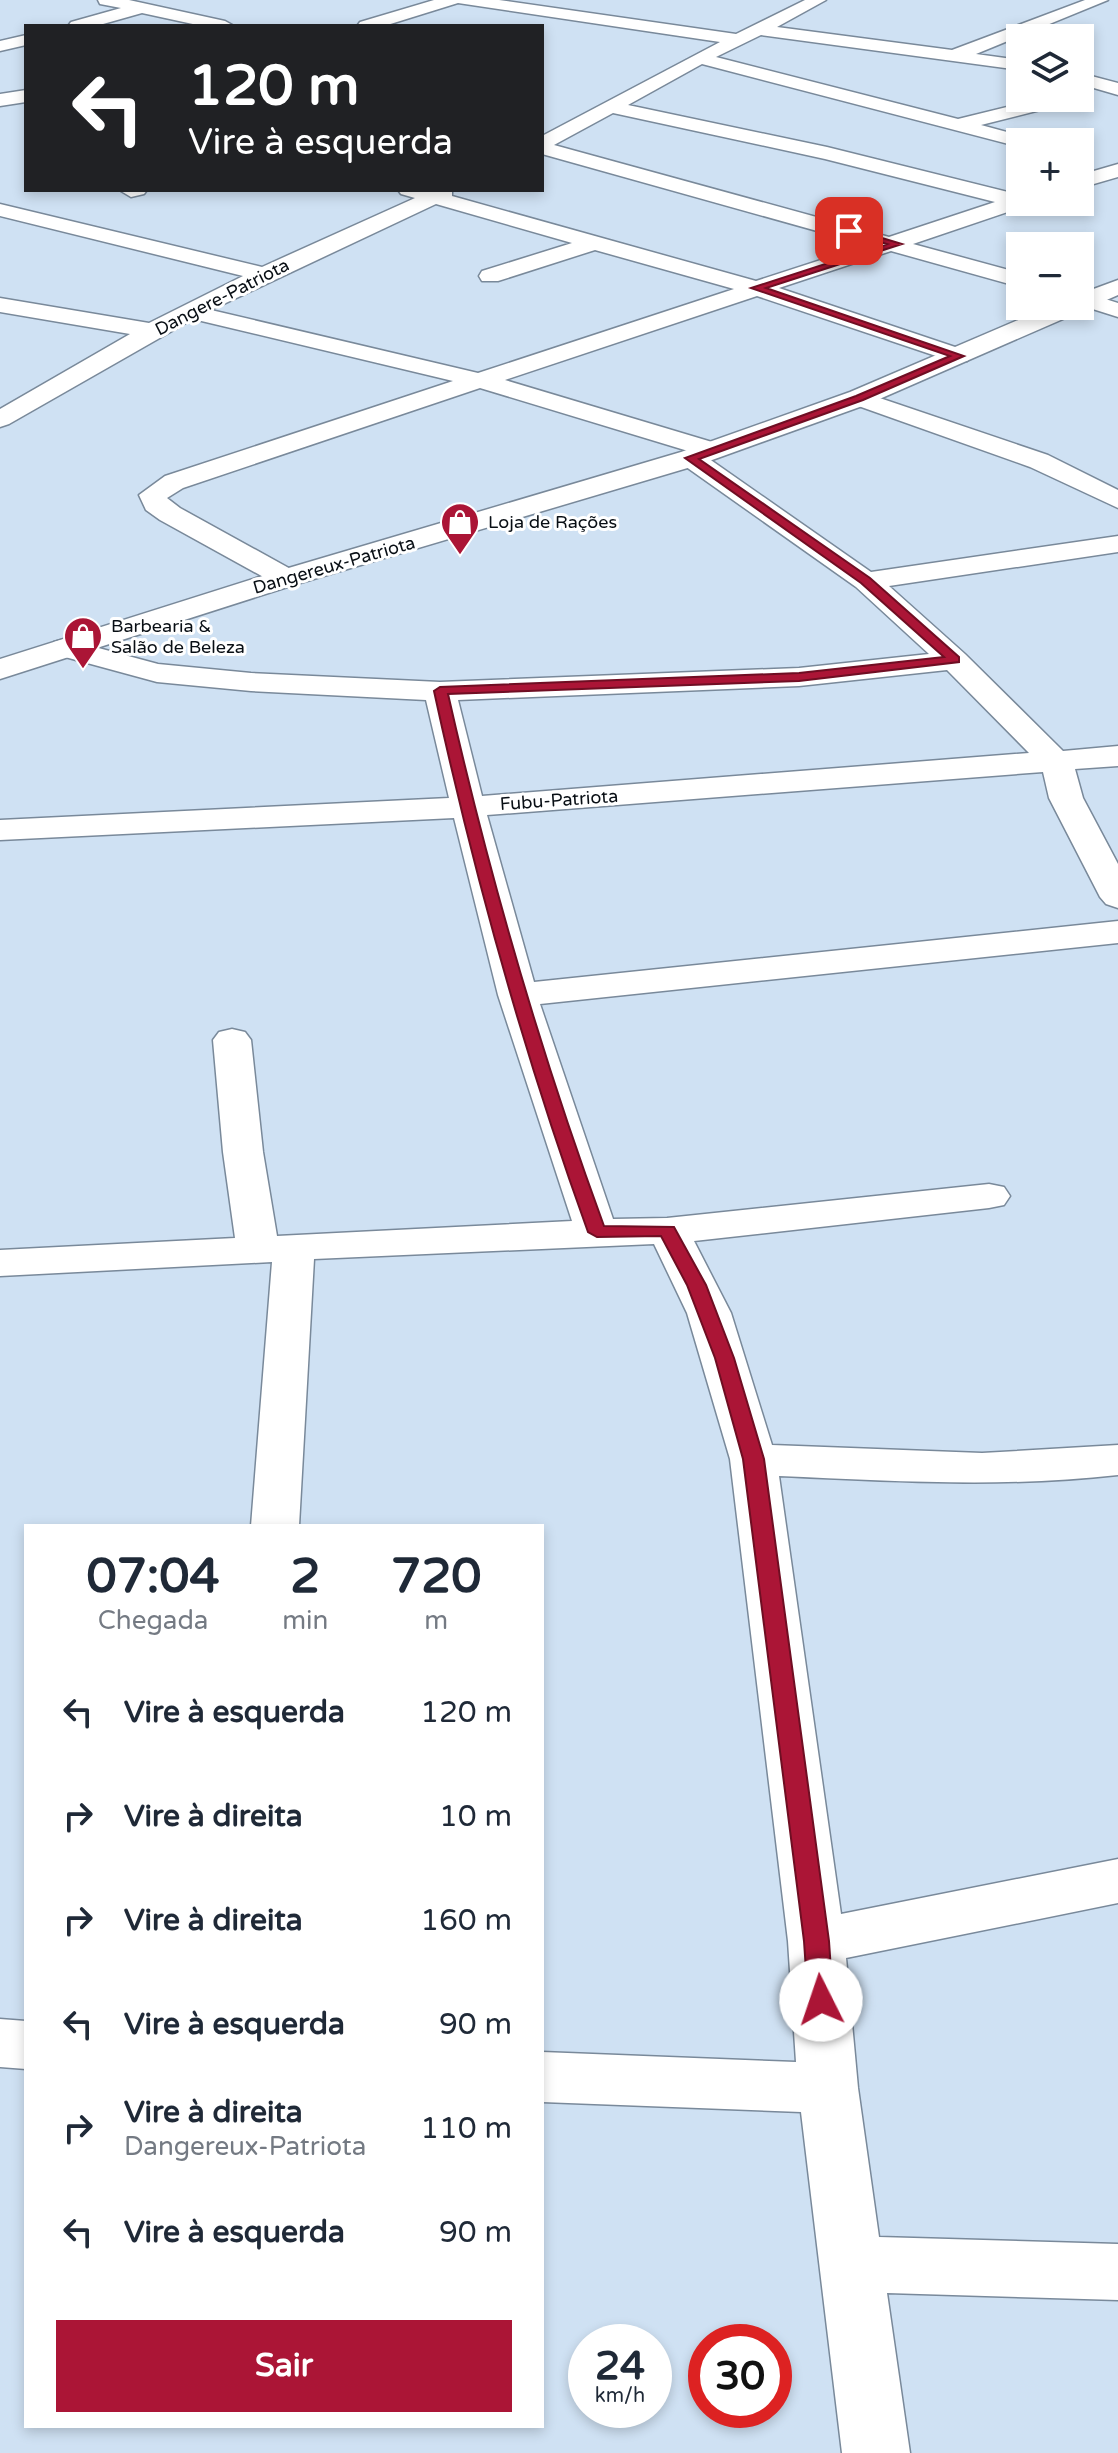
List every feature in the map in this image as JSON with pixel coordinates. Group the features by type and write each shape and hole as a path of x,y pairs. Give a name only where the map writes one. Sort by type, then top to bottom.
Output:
{"street":[{"path":"106,0 216,24"},
{"path":"84,24 167,0"},
{"path":"373,24 452,0"},
{"path":"464,0 738,39"},
{"path":"544,145 700,58 818,0"},
{"path":"954,55 1100,0"},
{"path":"586,18 613,6"},
{"path":"758,29 1006,63"},
{"path":"0,46 24,40"},
{"path":"700,58 1006,138"},
{"path":"1094,81 1116,86"},
{"path":"1094,91 1116,86"},
{"path":"0,100 24,96"},
{"path":"612,107 827,153 1006,199"},
{"path":"958,125 1010,112"},
{"path":"544,147 1006,276"},
{"path":"1094,160 1118,168"},
{"path":"1094,177 1118,168"},
{"path":"445,193 597,242 756,288 959,356"},
{"name":"Dangere-Patriota","path":"0,419 152,331 264,274 445,193"},
{"path":"286,578 170,514 156,504 152,495 174,482 1006,206"},
{"path":"0,210 264,274"},
{"path":"490,276 597,242"},
{"name":"Dangereux-Patriota","path":"1094,296 1118,287"},
{"path":"1094,304 1118,310"},
{"path":"0,305 152,331"},
{"path":"191,312 482,381 702,454 866,581 954,660 1057,763 1066,798 1118,897"},
{"name":"Dangereux-Patriota","path":"0,669 286,578 702,454 859,398 1038,320"},
{"path":"859,398 1039,461 1118,500"},
{"path":"866,581 1118,544"},
{"path":"65,648 157,673 251,682 440,691 799,677 954,660"},
{"path":"440,691 517,995 550,1105 597,1232"},
{"name":"Fubu-Patriota","path":"0,830 467,807 1118,756"},
{"path":"517,995 1118,932"},
{"path":"232,1040 243,1152 276,1248 275,1524"},
{"path":"0,1263 667,1231 989,1196"},
{"path":"667,1231 684,1257 709,1313 753,1459 816,1941 828,2088 876,2453"},
{"path":"753,1459 1010,1468 1073,1467 1118,1460"},
{"path":"816,1941 1118,1881"},
{"path":"0,2043 24,2045"},
{"path":"544,2077 828,2088"},
{"path":"852,2264 1118,2272"}],"place":[{"name":"Loja de Rações","path":"460,556"},
{"name":"Barbearia & Salão de Beleza","path":"83,670"}],"route":[{"path":"821,2000 753,1459 724,1358 697,1285 667,1231 597,1232 550,1105 517,995 440,691 799,677 954,660 866,581 691,458 859,398 959,356 756,288 897,244 849,231"}]}
